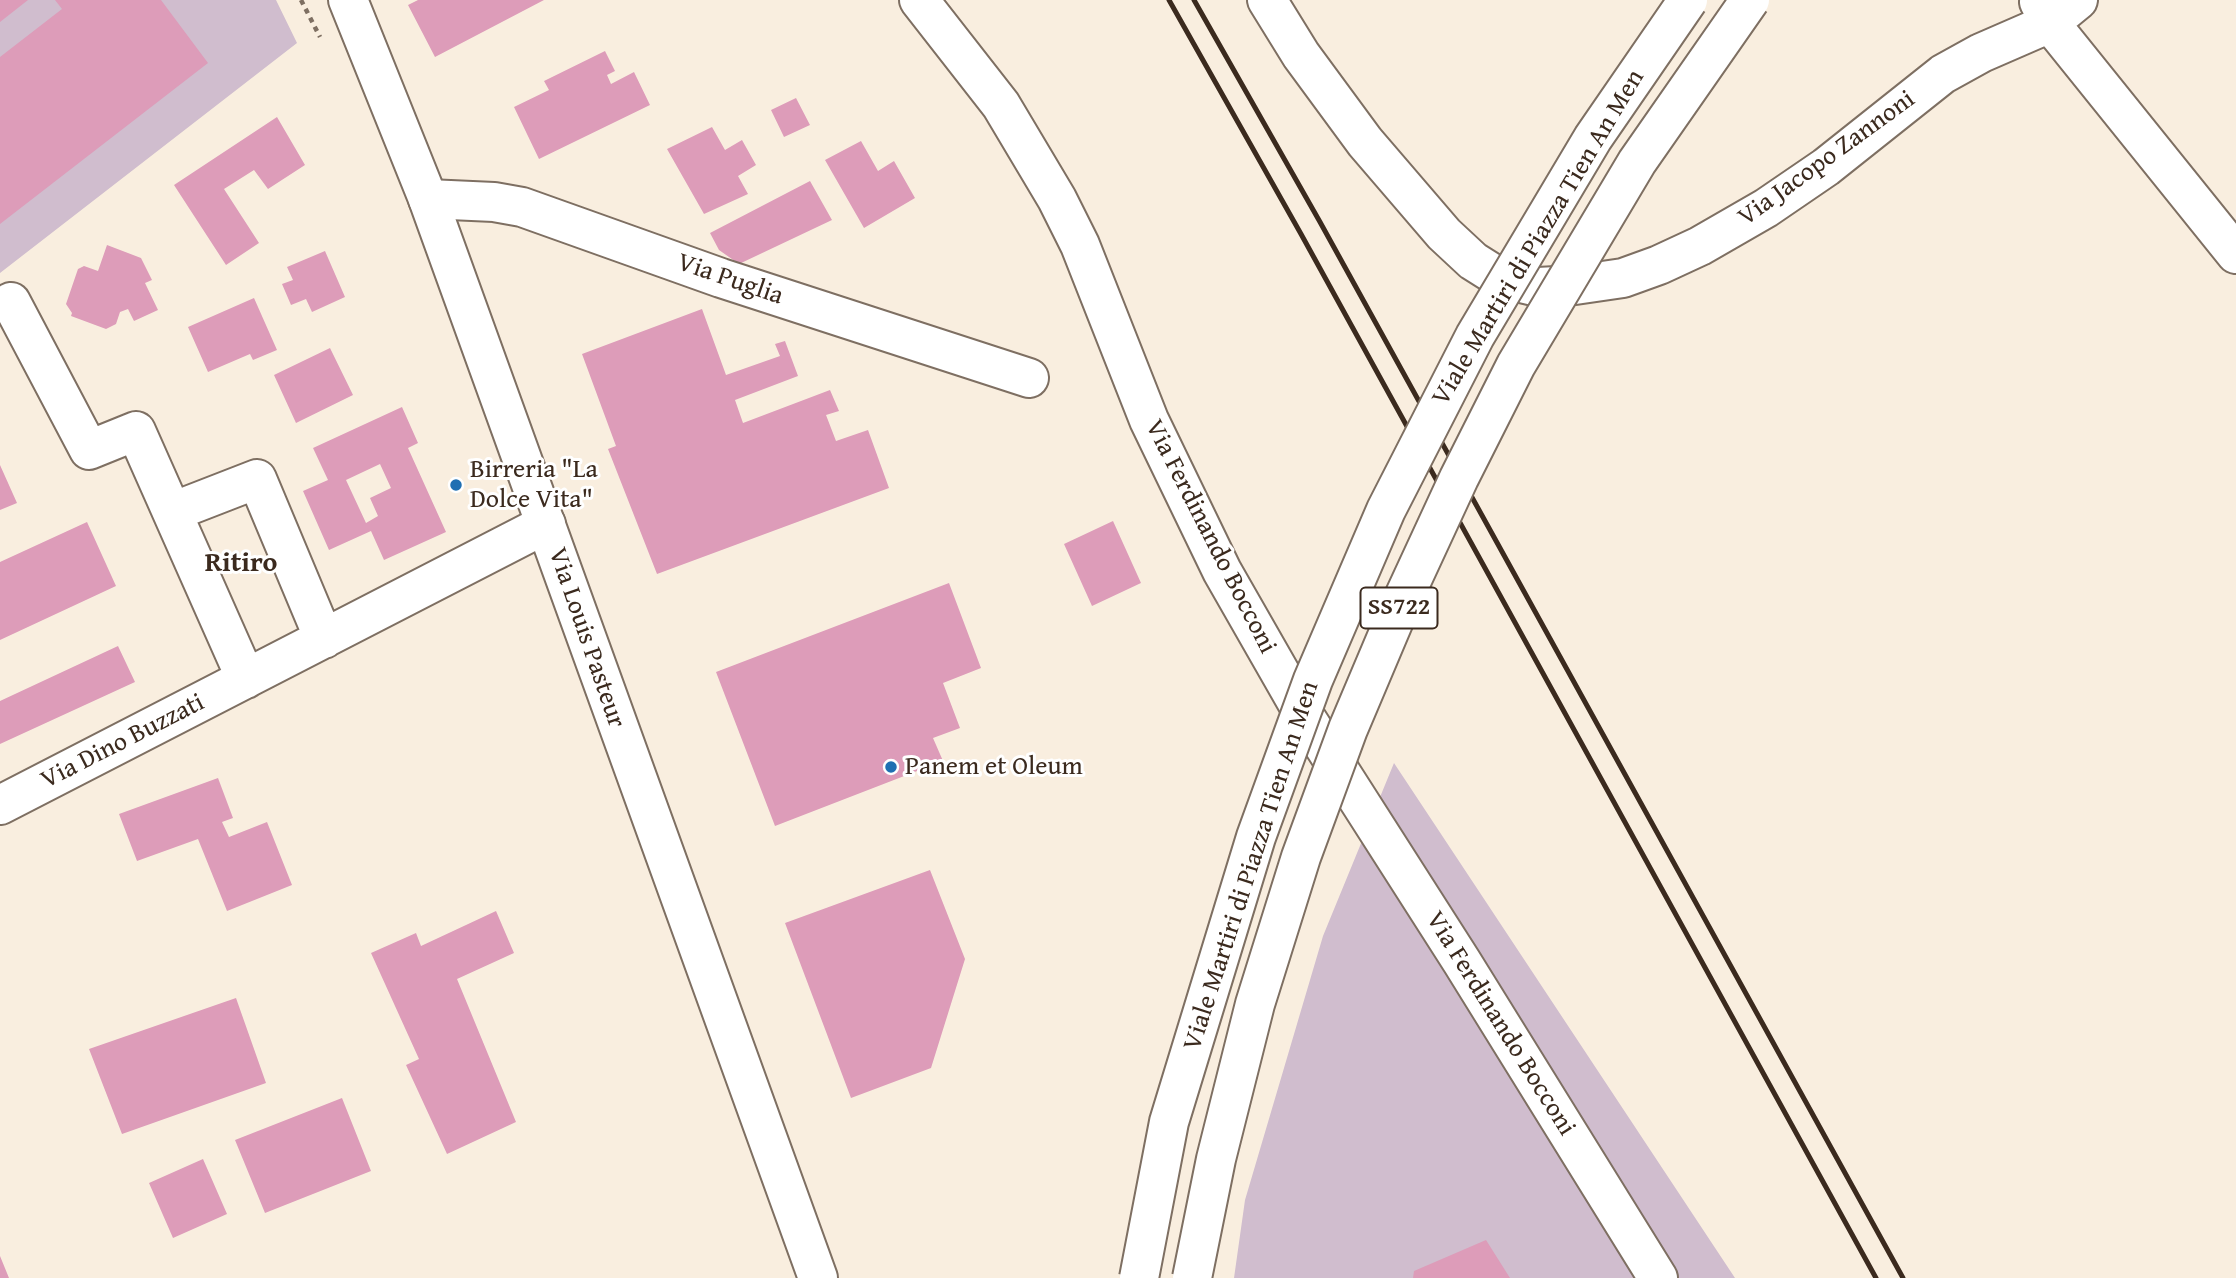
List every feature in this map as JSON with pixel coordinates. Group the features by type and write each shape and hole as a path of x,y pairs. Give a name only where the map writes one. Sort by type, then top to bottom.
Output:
{"main road":[{"name":"Via Louis Pasteur","path":"348,0 428,199 818,1278"},
{"name":"Via Ferdinando Bocconi","path":"919,0 1001,105 1057,199 1080,245 1161,445 1222,571 1306,718 1462,962 1658,1278"},
{"name":"Via Jacopo Zannoni","path":"1267,0 1301,55 1366,142 1444,234 1473,261 1500,278 1538,287 1623,278 1700,246 1766,208 1826,167 1943,74 2055,8 2236,254"},
{"name":"Viale Martiri di Piazza Tien An Men","path":"1139,1278 1150,1210 1173,1109 1256,837 1318,667 1386,510 1475,336 1593,138 1688,0"},
{"name":"Viale Martiri di Piazza Tien An Men","path":"1192,1278 1216,1158 1255,1004 1301,858 1343,742 1403,599 1459,478 1516,365 1637,162 1750,0"},
{"name":"Via Puglia","path":"428,199 494,202 522,207 721,278 1029,378"},
{"path":"11,302 89,450 136,431 246,679"},
{"path":"172,512 257,479 324,639"},
{"name":"Via Dino Buzzati","path":"0,805 546,524"}],"shaded area":[{"path":"0,0 276,0 297,43 0,273"},
{"path":"1394,763 1735,1278 1234,1278 1245,1200 1323,936"}],"building":[{"path":"0,0 28,0 0,22"},
{"path":"55,0 161,0 208,63 0,224 0,57 62,9"},
{"path":"418,0 544,0 435,57 408,5"},
{"path":"605,51 615,71 607,75 611,84 634,72 650,105 539,159 514,107 549,90 544,81"},
{"path":"796,98 810,125 784,137 771,110"},
{"path":"277,117 305,165 268,189 254,170 224,189 259,243 226,265 174,185"},
{"path":"712,127 725,150 742,140 756,165 738,176 748,194 704,214 667,149"},
{"path":"861,141 878,171 894,161 915,198 864,228 825,160"},
{"path":"810,181 832,220 739,264 719,250 710,233"},
{"path":"107,245 141,258 152,280 145,283 158,310 134,321 128,309 120,312 116,324 106,329 71,316 66,304 78,269 84,266 98,271"},
{"path":"325,251 345,297 312,312 306,299 291,305 282,284 293,280 287,267"},
{"path":"254,298 277,350 253,360 250,354 208,372 188,327"},
{"path":"702,309 726,375 780,356 775,344 785,341 798,376 735,400 743,423 830,390 839,411 826,415 836,441 868,430 889,488 657,574 608,449 616,446 582,354"},
{"path":"330,348 353,395 296,423 274,375"},
{"path":"402,407 418,443 408,448 446,532 384,560 371,531 329,550 303,491 328,480 313,448","holes":["380,464 391,488 370,498 378,516 366,523 346,480"]},
{"path":"0,465 17,503 0,510"},
{"path":"1113,521 1141,583 1092,606 1064,544"},
{"path":"87,522 116,586 0,640 0,562"},
{"path":"949,583 981,668 943,683 960,728 933,738 943,761 775,826 716,672"},
{"path":"118,646 135,682 0,744 0,701"},
{"path":"218,778 233,818 222,822 229,837 267,822 292,885 227,911 198,839 137,861 119,814"},
{"path":"930,870 965,959 931,1068 851,1098 785,923"},
{"path":"496,911 514,953 457,979 516,1122 447,1154 406,1065 419,1059 371,953 416,933 421,946"},
{"path":"236,998 266,1083 122,1134 89,1049"},
{"path":"342,1098 371,1171 265,1213 235,1140"},
{"path":"203,1159 227,1214 173,1238 149,1183"},
{"path":"1486,1240 1510,1278 1413,1278 1414,1271"},
{"path":"0,1256 9,1278 0,1278"}],"railway":[{"path":"1169,0 1301,234 1876,1278"},
{"path":"1194,0 1320,222 1903,1278"}],"place":[{"name":"Birreria \"La Dolce Vita\"","path":"456,485"},
{"name":"Panem et Oleum","path":"891,767"}],"district":[{"name":"Ritiro","path":"241,564"}]}
